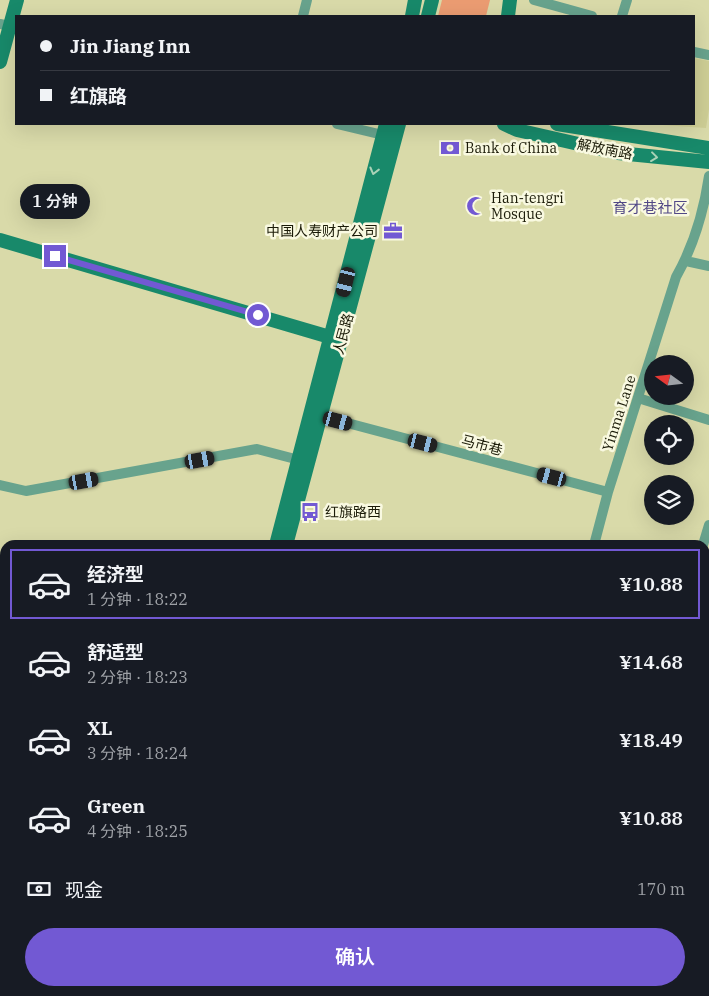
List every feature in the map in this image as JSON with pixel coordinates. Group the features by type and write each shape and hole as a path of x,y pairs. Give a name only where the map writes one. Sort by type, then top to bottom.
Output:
{"main road":[{"path":"0,62 17,0"},
{"path":"412,15 416,0"},
{"path":"428,15 432,0"},
{"path":"508,15 510,0"},
{"name":"解放南路","path":"506,125 517,130 618,153 709,162"},
{"name":"解放南路","path":"563,125 709,148"},
{"name":"人民路","path":"277,540 299,460 336,338 393,127"},
{"path":"0,240 336,338"},
{"name":"人民路","path":"287,540 321,416 336,338"}],"street":[{"path":"303,15 307,0"},
{"path":"534,0 588,15"},
{"path":"622,15 628,0"},
{"path":"695,52 709,55"},
{"path":"356,125 393,127"},
{"name":"Yinma Lane","path":"595,540 608,492 676,277 686,261 706,198 709,176"},
{"path":"686,261 709,266"},
{"path":"638,398 709,420"},
{"name":"马市巷","path":"321,416 608,492"},
{"path":"0,485 26,491 257,449 299,460"},
{"path":"705,540 709,526"}],"shaded area":[{"path":"442,0 490,0 486,15 438,15"},
{"path":"695,58 709,61 709,109 706,128 662,125 695,125"}],"place":[{"name":"Bank of China","path":"450,148"},
{"name":"Han-tengri Mosque","path":"476,206"},
{"name":"中国人寿财产公司","path":"393,231"},
{"name":"红旗路西","path":"310,512"}],"district":[{"name":"育才巷社区","path":"650,208"}],"route":[{"path":"55,256 258,315"}]}
